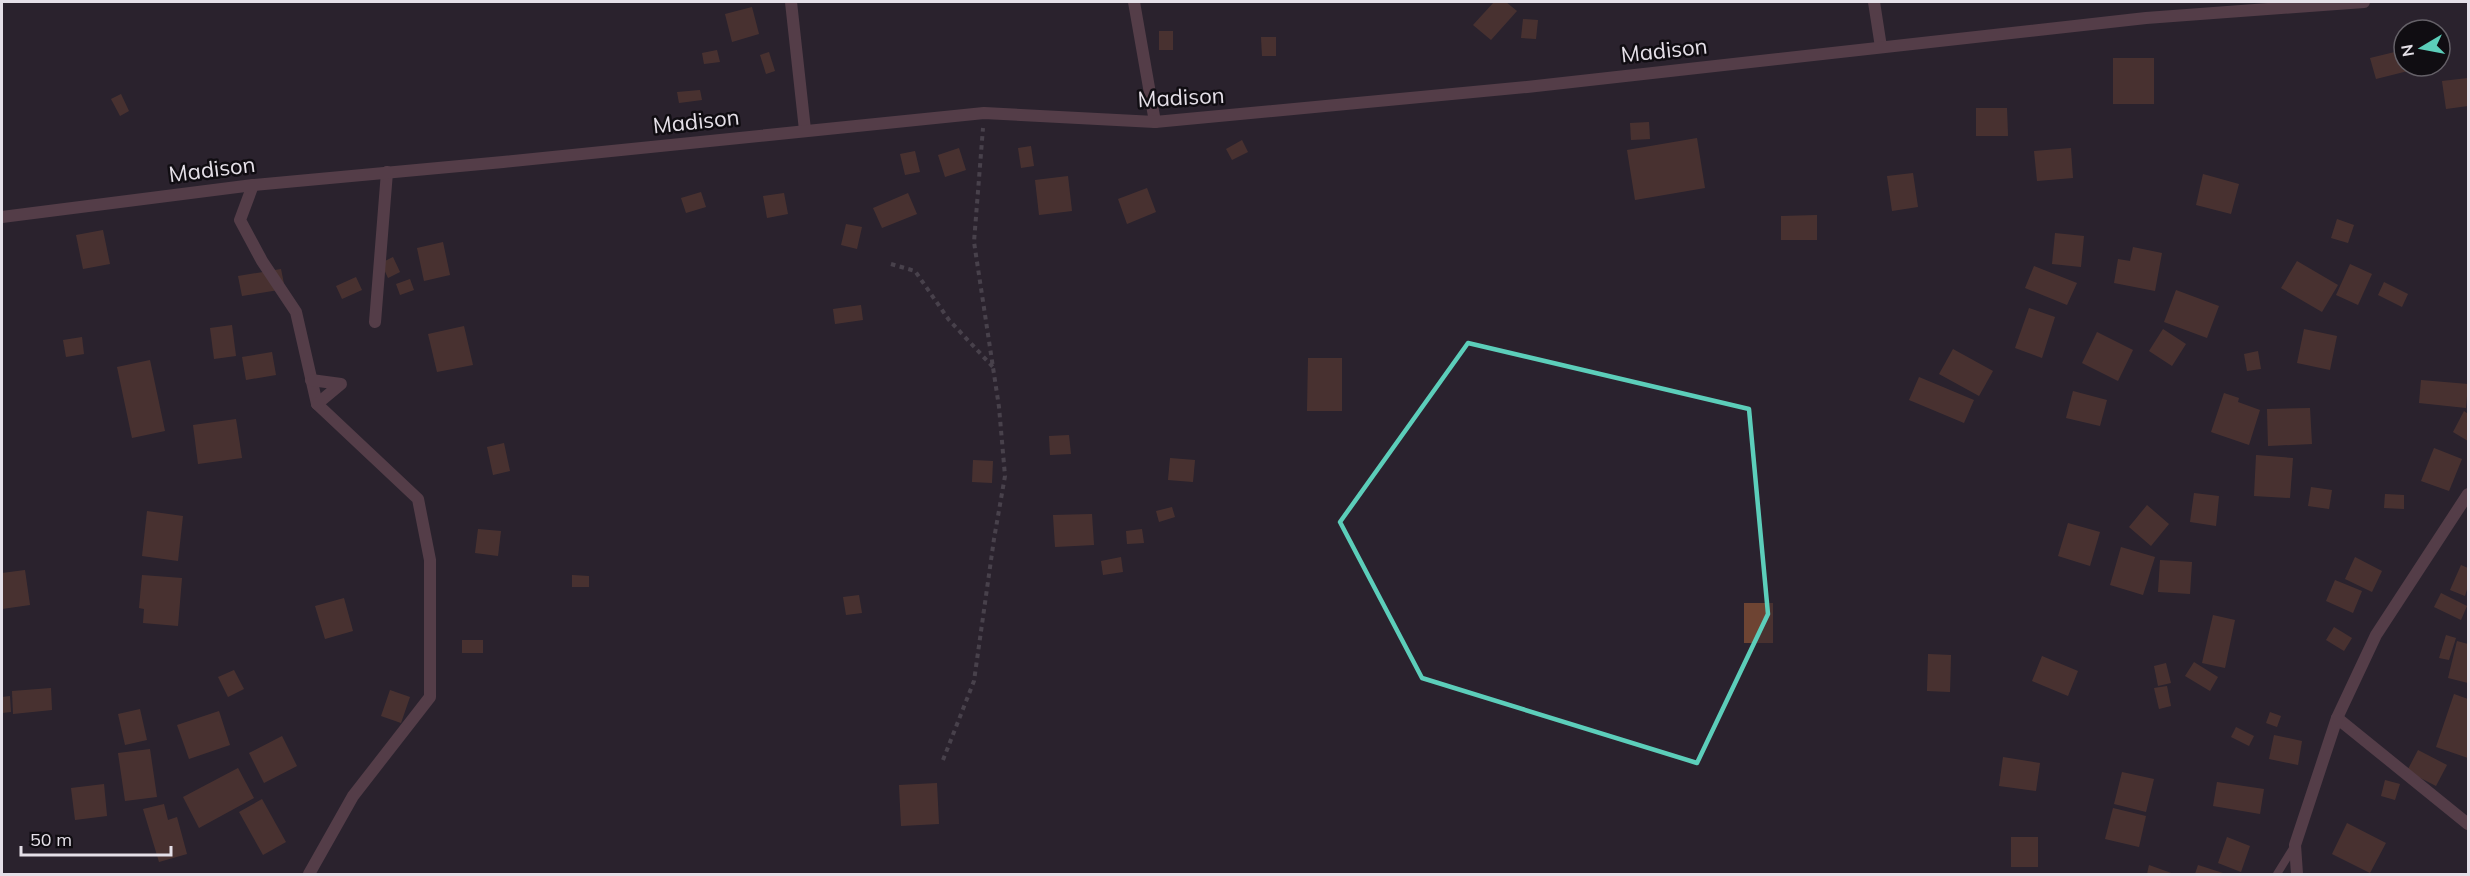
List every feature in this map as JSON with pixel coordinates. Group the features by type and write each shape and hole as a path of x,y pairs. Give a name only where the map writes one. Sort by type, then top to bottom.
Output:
{"street":[{"path":"791,2 805,130"},
{"path":"1134,2 1155,122"},
{"path":"1874,2 1881,47"},
{"name":"Madison","path":"2,217 253,185 984,113 1155,122 1538,85 2146,18 2364,2"},
{"path":"375,322 387,172"},
{"path":"253,185 240,220 262,261 296,312 317,404 418,499 430,560 430,697 353,796 309,874"},
{"path":"311,380 341,384 317,404"},
{"path":"2297,874 2295,845 2337,718 2376,634 2469,494"},
{"path":"2337,718 2469,824"}],"lane":[{"path":"2277,874 2295,845"}],"path":[{"path":"943,760 974,681 1005,477 994,368 974,243 984,113"},
{"path":"891,264 915,272 950,320 994,368"}],"highlighted area":[{"path":"1468,343 1749,409 1768,614 1697,763 1422,678 1340,522"}],"building":[{"path":"1494,2 1506,2 1517,11 1491,40 1473,25"},
{"path":"752,7 759,34 732,42 725,14"},
{"path":"1523,19 1538,20 1536,39 1521,38"},
{"path":"1159,31 1173,31 1173,50 1159,50"},
{"path":"1261,37 1276,37 1276,56 1262,56"},
{"path":"717,50 720,62 704,64 702,53"},
{"path":"769,52 775,71 766,74 760,55"},
{"path":"2392,53 2392,75 2376,79 2370,58"},
{"path":"2113,58 2154,58 2154,104 2113,104"},
{"path":"2468,78 2468,106 2446,109 2442,81"},
{"path":"700,90 702,100 679,103 677,92"},
{"path":"121,94 129,111 120,116 111,99"},
{"path":"1976,108 2007,108 2008,136 1976,136"},
{"path":"1649,122 1650,139 1631,140 1630,123"},
{"path":"1697,138 1705,188 1635,200 1627,150"},
{"path":"1242,140 1248,152 1232,160 1226,149"},
{"path":"1031,146 1034,166 1021,168 1018,148"},
{"path":"959,148 966,170 945,177 938,155"},
{"path":"2071,148 2073,178 2037,181 2034,151"},
{"path":"915,151 920,172 905,175 900,154"},
{"path":"1913,173 1918,207 1892,211 1887,176"},
{"path":"2203,174 2239,184 2231,214 2196,205"},
{"path":"1068,176 1072,211 1039,215 1035,180"},
{"path":"1147,188 1156,212 1127,224 1118,199"},
{"path":"701,192 706,207 686,213 681,198"},
{"path":"784,193 788,214 767,218 763,196"},
{"path":"908,193 917,214 882,228 873,208"},
{"path":"1817,215 1817,240 1781,240 1781,216"},
{"path":"2337,219 2354,225 2348,243 2331,238"},
{"path":"846,224 862,227 857,249 841,245"},
{"path":"103,230 110,264 83,269 76,235"},
{"path":"2055,233 2084,236 2081,267 2052,264"},
{"path":"443,242 450,275 424,281 417,248"},
{"path":"2133,247 2162,253 2155,291 2114,283 2118,259 2130,261"},
{"path":"393,257 400,272 388,278 381,263"},
{"path":"2297,261 2338,285 2322,312 2281,288"},
{"path":"2350,264 2372,274 2358,305 2336,295"},
{"path":"2034,266 2077,283 2067,305 2025,288"},
{"path":"281,269 285,289 242,296 238,276"},
{"path":"356,277 362,290 342,299 336,286"},
{"path":"410,279 414,290 400,295 396,284"},
{"path":"2384,282 2408,294 2402,307 2378,295"},
{"path":"2176,290 2219,306 2207,338 2164,322"},
{"path":"861,305 863,320 835,324 833,309"},
{"path":"2029,308 2055,317 2042,358 2015,348"},
{"path":"232,325 236,356 214,359 210,328"},
{"path":"464,326 473,365 437,372 428,334"},
{"path":"2163,329 2186,344 2172,366 2149,351"},
{"path":"2304,329 2337,336 2330,370 2297,363"},
{"path":"2097,332 2133,350 2118,381 2082,363"},
{"path":"82,337 84,354 66,357 63,340"},
{"path":"1953,349 1993,371 1979,396 1939,374"},
{"path":"2258,351 2261,369 2247,371 2244,354"},
{"path":"272,352 276,375 246,380 242,357"},
{"path":"1308,358 1342,358 1342,411 1307,411"},
{"path":"150,360 165,431 132,438 117,367"},
{"path":"1919,377 1974,400 1964,423 1909,400"},
{"path":"2421,380 2468,384 2466,408 2419,403"},
{"path":"2073,391 2107,400 2100,426 2066,418"},
{"path":"2224,393 2239,398 2238,402 2260,410 2249,445 2211,432"},
{"path":"2310,408 2312,444 2268,446 2267,409"},
{"path":"2464,411 2468,414 2468,441 2453,432"},
{"path":"236,419 242,458 198,464 193,425"},
{"path":"1069,435 1071,454 1050,455 1049,436"},
{"path":"504,443 510,471 493,475 487,447"},
{"path":"2434,448 2462,459 2449,491 2421,481"},
{"path":"2256,455 2293,458 2290,498 2254,496"},
{"path":"1170,458 1195,460 1193,482 1168,480"},
{"path":"973,460 993,461 992,483 972,482"},
{"path":"2311,487 2332,490 2329,509 2308,506"},
{"path":"2194,493 2219,496 2216,526 2190,522"},
{"path":"2385,494 2404,495 2404,509 2384,508"},
{"path":"2147,505 2169,524 2151,546 2129,527"},
{"path":"1172,507 1175,517 1159,522 1156,511"},
{"path":"147,511 183,516 178,561 142,556"},
{"path":"1092,514 1094,545 1055,547 1053,515"},
{"path":"2068,523 2100,532 2090,566 2058,556"},
{"path":"478,529 501,531 498,556 475,553"},
{"path":"1142,529 1144,543 1127,544 1126,531"},
{"path":"2121,547 2155,557 2143,595 2110,585"},
{"path":"1121,557 1123,572 1103,575 1101,561"},
{"path":"2355,557 2382,571 2372,592 2345,579"},
{"path":"2160,560 2192,562 2190,594 2158,592"},
{"path":"2461,565 2468,568 2468,586 2465,596 2450,590"},
{"path":"25,570 30,605 2,609 2,573"},
{"path":"142,575 182,578 178,626 143,623 144,609 139,608"},
{"path":"572,575 589,576 589,587 572,587"},
{"path":"2335,580 2362,591 2353,613 2326,601"},
{"path":"2441,593 2467,606 2461,620 2434,607"},
{"path":"859,595 862,613 846,615 843,597"},
{"path":"344,598 353,631 325,639 315,606"},
{"path":"1744,603 1773,603 1773,643 1744,643"},
{"path":"2213,615 2235,620 2225,668 2202,663"},
{"path":"2334,627 2352,638 2344,651 2326,640"},
{"path":"2446,635 2456,638 2449,660 2439,658"},
{"path":"462,640 483,640 483,653 462,653"},
{"path":"2457,641 2468,644 2468,683 2448,678"},
{"path":"1928,654 1951,655 1950,692 1927,691"},
{"path":"2042,656 2078,671 2068,696 2032,681"},
{"path":"2194,662 2218,677 2210,691 2185,676"},
{"path":"2166,663 2171,683 2158,686 2154,666"},
{"path":"234,670 244,689 228,697 218,677"},
{"path":"2167,686 2171,706 2159,709 2154,688"},
{"path":"51,688 52,710 13,714 12,691"},
{"path":"390,690 410,697 401,723 381,716"},
{"path":"2454,694 2468,699 2468,758 2436,747"},
{"path":"10,696 11,712 2,713 2,697"},
{"path":"140,709 147,740 125,745 118,714"},
{"path":"219,711 230,745 189,759 177,725"},
{"path":"2270,712 2281,716 2277,727 2266,723"},
{"path":"2236,727 2254,736 2249,746 2231,737"},
{"path":"2274,735 2302,741 2298,765 2269,759"},
{"path":"282,736 297,766 264,783 249,753"},
{"path":"150,749 157,797 125,801 118,753"},
{"path":"2418,750 2447,765 2436,786 2407,771"},
{"path":"2003,757 2040,763 2036,791 1999,786"},
{"path":"238,768 254,798 199,828 183,797"},
{"path":"2122,772 2154,779 2146,812 2114,804"},
{"path":"2385,780 2400,784 2395,800 2381,796"},
{"path":"2217,782 2264,789 2260,814 2213,806"},
{"path":"937,783 939,824 901,826 899,785"},
{"path":"104,784 107,816 75,820 71,788"},
{"path":"262,799 286,842 263,855 239,812"},
{"path":"164,804 168,820 177,817 187,854 159,862 143,809"},
{"path":"2113,808 2146,816 2139,847 2105,839"},
{"path":"2347,823 2386,843 2370,873 2332,854"},
{"path":"2011,837 2038,837 2038,867 2011,867"},
{"path":"2227,837 2250,846 2241,872 2218,863"},
{"path":"2149,865 2174,874 2147,874"},
{"path":"2198,865 2226,874 2195,874"}]}
